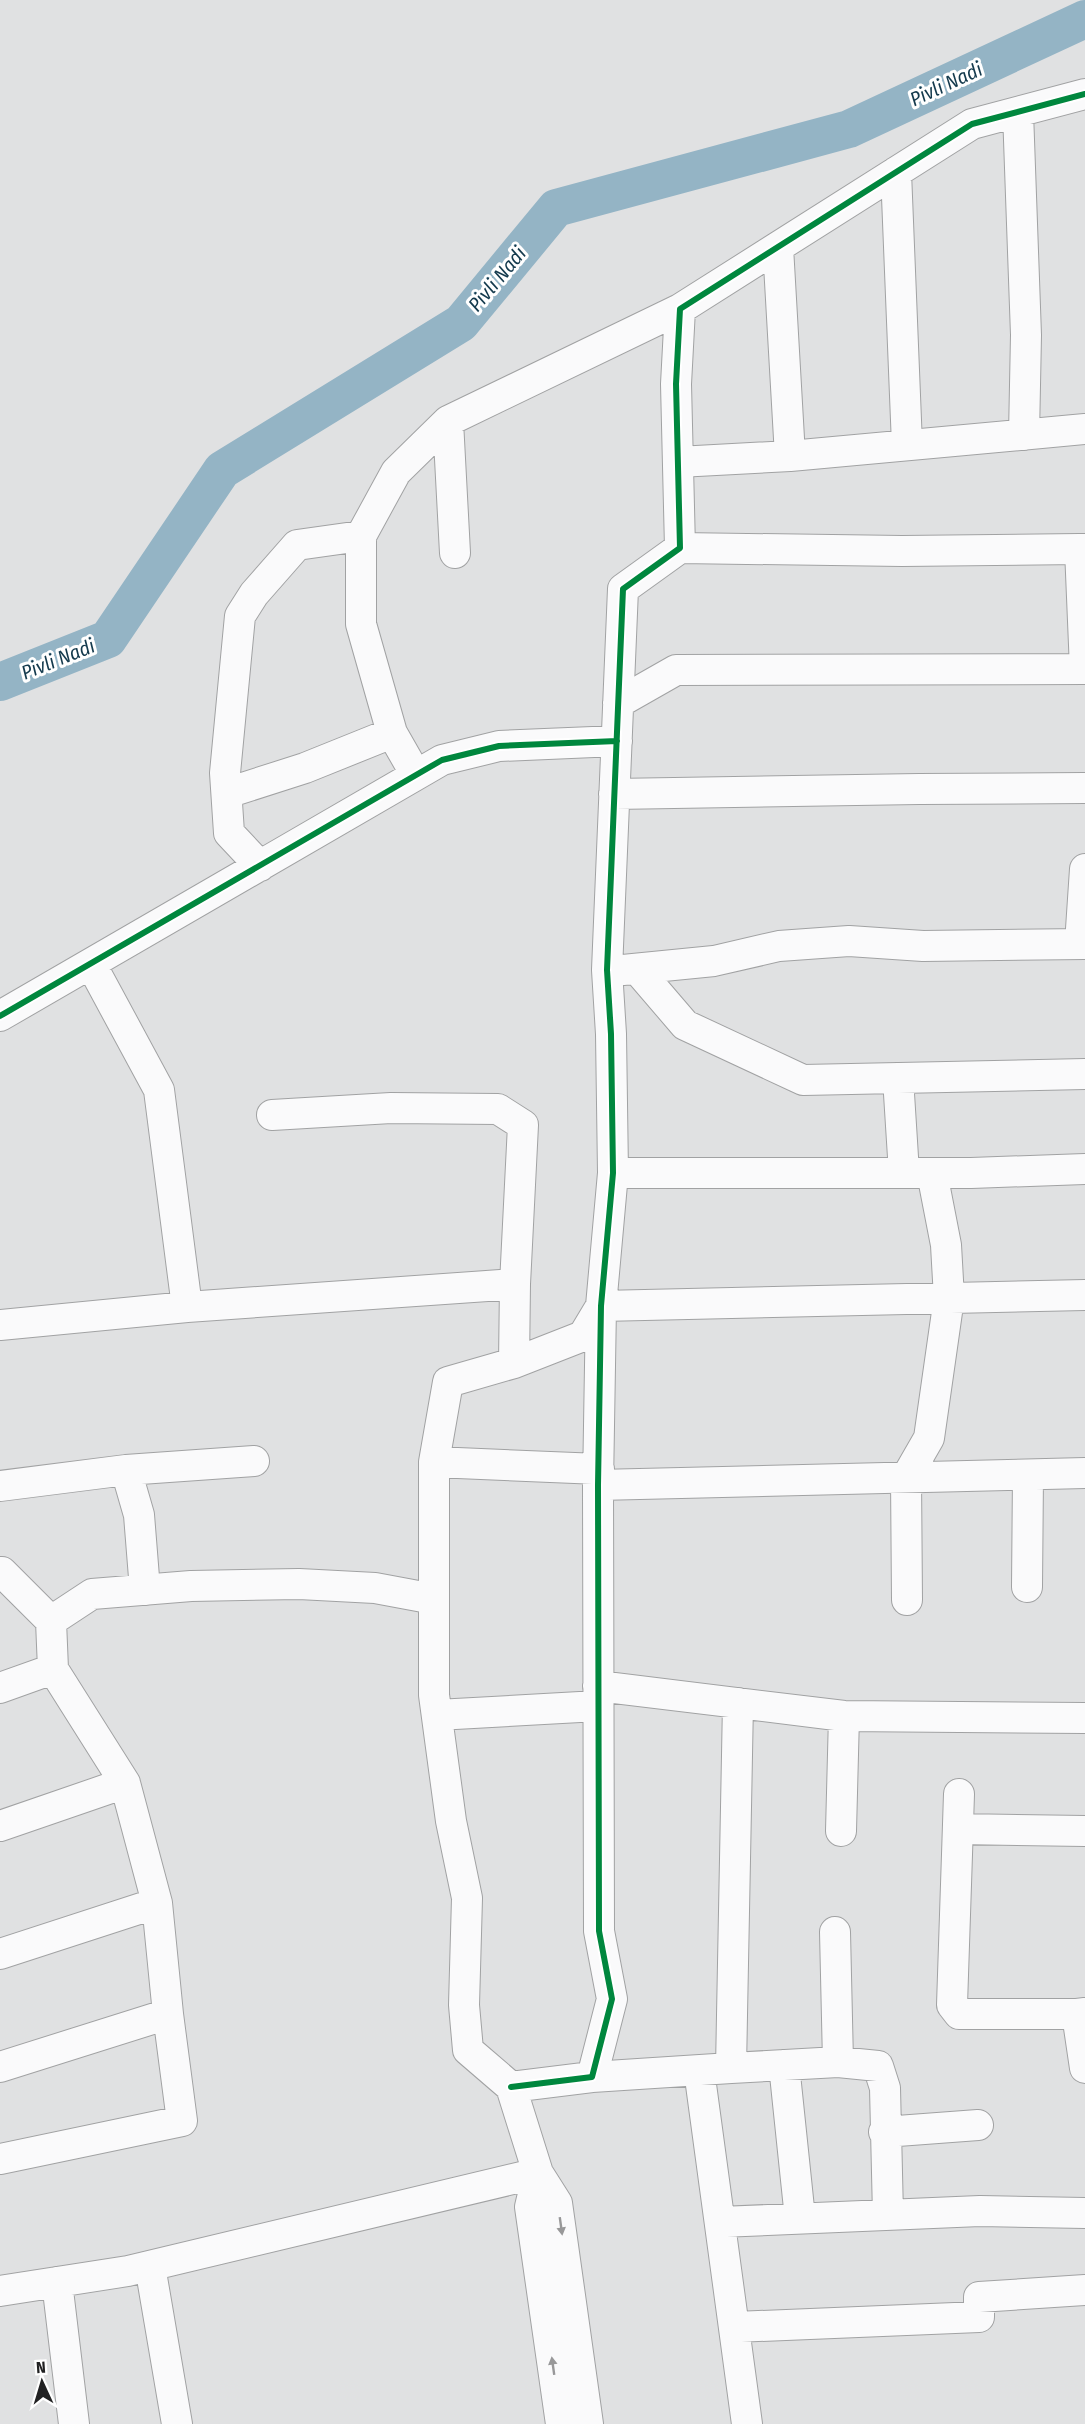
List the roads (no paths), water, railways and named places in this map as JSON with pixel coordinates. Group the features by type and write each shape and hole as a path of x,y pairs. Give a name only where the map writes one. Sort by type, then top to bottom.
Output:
{"street":[{"path":"416,775 392,733 361,624 361,536 396,472 448,421 680,309 972,124 1085,94"},
{"path":"1018,112 1026,335 1024,435"},
{"path":"896,172 907,445"},
{"path":"778,247 790,456"},
{"path":"680,309 676,384 680,548"},
{"path":"448,421 455,553"},
{"path":"678,462 790,456 1085,429"},
{"path":"260,866 230,833 225,773 240,616 254,594 297,545 361,536"},
{"path":"592,2077 612,1999 599,1931 598,1477 601,1306 613,1173 611,1034 607,970 614,794 623,589 680,548 902,551 1082,549 1085,669 676,670 618,703"},
{"path":"227,793 305,768 392,733"},
{"path":"0,1016 442,760 499,746 617,741"},
{"path":"614,794 1085,788"},
{"path":"607,970 714,961 779,946 849,941 923,946 1083,944 1085,869"},
{"path":"91,964 159,1090 187,1307"},
{"path":"637,969 685,1025 803,1080 1085,1074"},
{"path":"898,1078 930,1173 958,1298 929,1438 906,1478 907,1600"},
{"path":"272,1115 391,1108 498,1109 523,1125 515,1284 514,1363"},
{"path":"613,1173 930,1173 1085,1169"},
{"path":"0,1325 187,1307 515,1284"},
{"path":"601,1306 1085,1295"},
{"path":"588,2424 557,2203 538,2173 511,2087 468,2050 464,2005 467,1899 451,1821 434,1695 434,1462 448,1382 514,1363 583,1336 601,1306"},
{"path":"0,1486 126,1470 254,1461"},
{"path":"434,1462 598,1477 906,1478 1085,1473"},
{"path":"126,1470 139,1515 145,1590"},
{"path":"1028,1587 1029,1475"},
{"path":"0,2159 182,2121 157,1903 126,1783 53,1669 51,1621 1,1565"},
{"path":"51,1621 92,1594 191,1586 299,1584 375,1588 434,1599"},
{"path":"0,1688 53,1669"},
{"path":"437,1715 598,1696 738,1703 844,1716 1085,1718"},
{"path":"731,2068 738,1703"},
{"path":"841,1831 844,1716"},
{"path":"0,1826 126,1783"},
{"path":"959,1794 952,2005 959,2014 1081,2014 1085,2068"},
{"path":"958,1829 1085,1831"},
{"path":"0,1954 157,1903"},
{"path":"835,1932 838,2062"},
{"path":"0,2067 168,2014"},
{"path":"511,2087 592,2077 731,2068 838,2062 878,2066 885,2088 884,2132 888,2215"},
{"path":"784,2065 800,2218"},
{"path":"699,2070 747,2424"},
{"path":"884,2132 978,2125"},
{"path":"0,2291 128,2271 538,2173"},
{"path":"538,2173 530,2207 561,2424"},
{"path":"720,2222 980,2211 1085,2213"},
{"path":"150,2266 177,2424"},
{"path":"57,2282 74,2424"},
{"path":"735,2327 979,2317 979,2296 1085,2290"}],"waterway":[{"name":"Pivli Nadi","path":"0,682 108,639 222,470 461,323 556,208 849,129 1085,19"}]}
